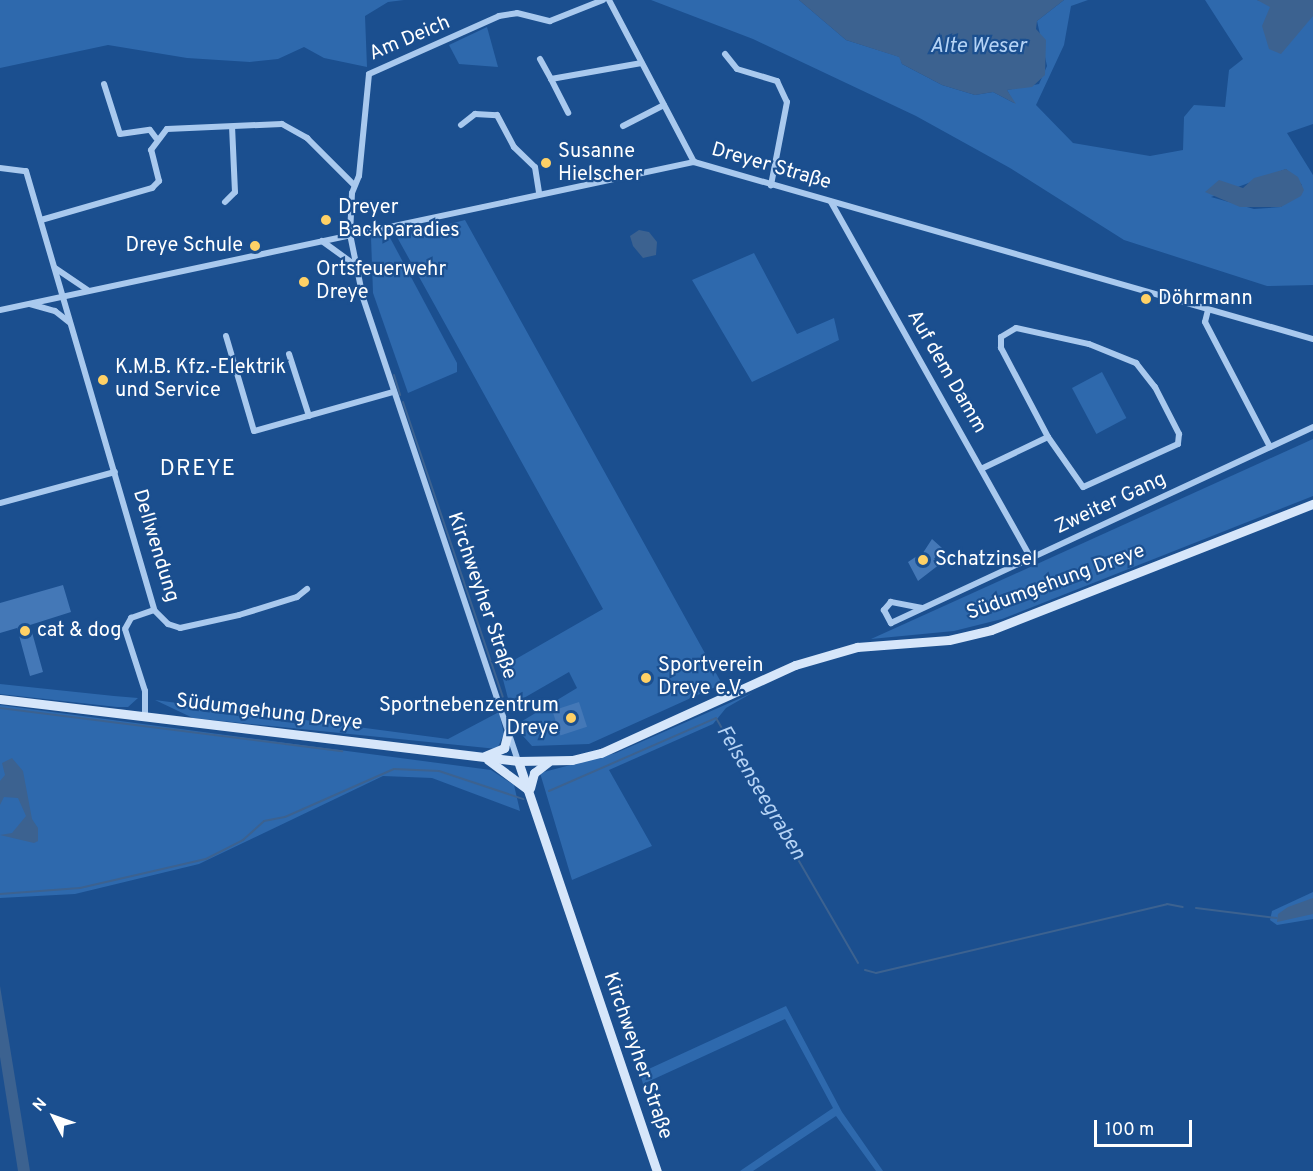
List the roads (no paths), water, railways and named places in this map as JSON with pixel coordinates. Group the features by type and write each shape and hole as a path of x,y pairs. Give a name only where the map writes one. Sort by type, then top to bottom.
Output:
{"main road":[{"name":"Südumgehung Dreye","path":"0,699 518,761 548,762 601,753 830,653 949,640 992,630 1313,504"},
{"path":"480,756 504,748 508,732"},
{"path":"480,756 505,769 530,793"},
{"name":"Kirchweyher Straße","path":"518,761 657,1171"},
{"path":"530,793 534,773 548,762"}],"street":[{"name":"Am Deich","path":"350,234 354,185 359,176 369,74 499,16 517,13 550,21 603,0"},
{"path":"609,0 694,162"},
{"path":"725,54 737,69 777,81 787,102 771,185"},
{"path":"540,59 568,113"},
{"path":"550,80 642,63"},
{"path":"104,84 120,135 150,130 156,138"},
{"path":"623,126 664,105"},
{"path":"461,125 475,114 496,115 514,147 535,167 539,193"},
{"path":"41,220 152,188 159,181 151,150 156,138 167,129 232,127 268,123 295,130 354,185"},
{"path":"225,202 235,192 232,127"},
{"name":"Dreyer Straße","path":"0,310 539,193 694,162 1313,339"},
{"name":"Dellwendung","path":"0,168 26,171 154,610 168,624 180,628 239,615 297,597 307,589"},
{"name":"Auf dem Damm","path":"831,202 983,468 1032,560"},
{"name":"Kirchweyher Straße","path":"350,234 354,264 393,392 518,761"},
{"path":"321,240 354,264"},
{"path":"54,267 89,290"},
{"path":"29,304 55,311 69,323"},
{"path":"1208,310 1205,322 1270,447"},
{"path":"1016,328 1089,344 1136,363 1155,387 1179,434 1178,444 1083,487 1048,437 1001,348 1001,337 1016,328"},
{"path":"226,336 255,431 393,392"},
{"path":"289,354 309,416"},
{"name":"Zweiter Gang","path":"922,608 891,602 884,610 891,623 1032,560 1313,427"},
{"path":"983,468 1048,437"},
{"path":"0,503 115,472"},
{"path":"145,716 145,691 125,629 131,618 154,610"}],"water":[{"name":"Alte Weser","path":"799,0 1064,0 1037,21 1036,29 1046,40 1045,75 1032,87 1007,90 1016,104 993,92 975,95 942,85 902,64 899,57 846,40"},
{"path":"1257,0 1313,0 1313,16 1281,54 1269,49 1262,26 1270,7"},
{"path":"1286,169 1298,177 1304,190 1301,196 1281,207 1240,207 1205,192 1219,180 1243,188 1254,178"},
{"path":"639,230 649,232 657,242 656,255 643,258 633,246 630,236"},
{"path":"12,758 23,771 32,819 38,828 38,841 34,843 0,835 12,833 26,816 18,798 4,797 0,805 0,781 5,775 2,763"},
{"path":"1313,898 1313,914 1277,922 1278,914 1288,907"},
{"path":"0,986 30,1171 18,1171 0,1057"}],"waterway":[{"path":"394,375 400,395"},
{"path":"403,402 503,697"},
{"path":"0,708 342,751"},
{"name":"Felsenseegraben","path":"549,791 716,718 858,963"},
{"name":"Felsenseegraben","path":"0,894 80,888 206,859 243,840 264,821 285,817 394,769 439,771 523,799"},
{"name":"Felsenseegraben","path":"865,970 876,973 1167,904 1183,907"},
{"name":"Felsenseegraben","path":"1196,908 1276,918"}],"place":[{"name":"Susanne Hielscher","path":"546,163"},
{"name":"Dreyer Backparadies","path":"326,220"},
{"name":"Dreye Schule","path":"255,246"},
{"name":"Ortsfeuerwehr Dreye","path":"304,282"},
{"name":"Döhrmann","path":"1146,299"},
{"name":"K.M.B. Kfz.-Elektrik und Service","path":"103,380"},
{"name":"Schatzinsel","path":"923,560"},
{"name":"cat & dog","path":"25,631"},
{"name":"Sportverein Dreye e.V.","path":"646,678"},
{"name":"Sportnebenzentrum Dreye","path":"571,718"}],"district":[{"name":"DREYE","path":"198,470"}]}
